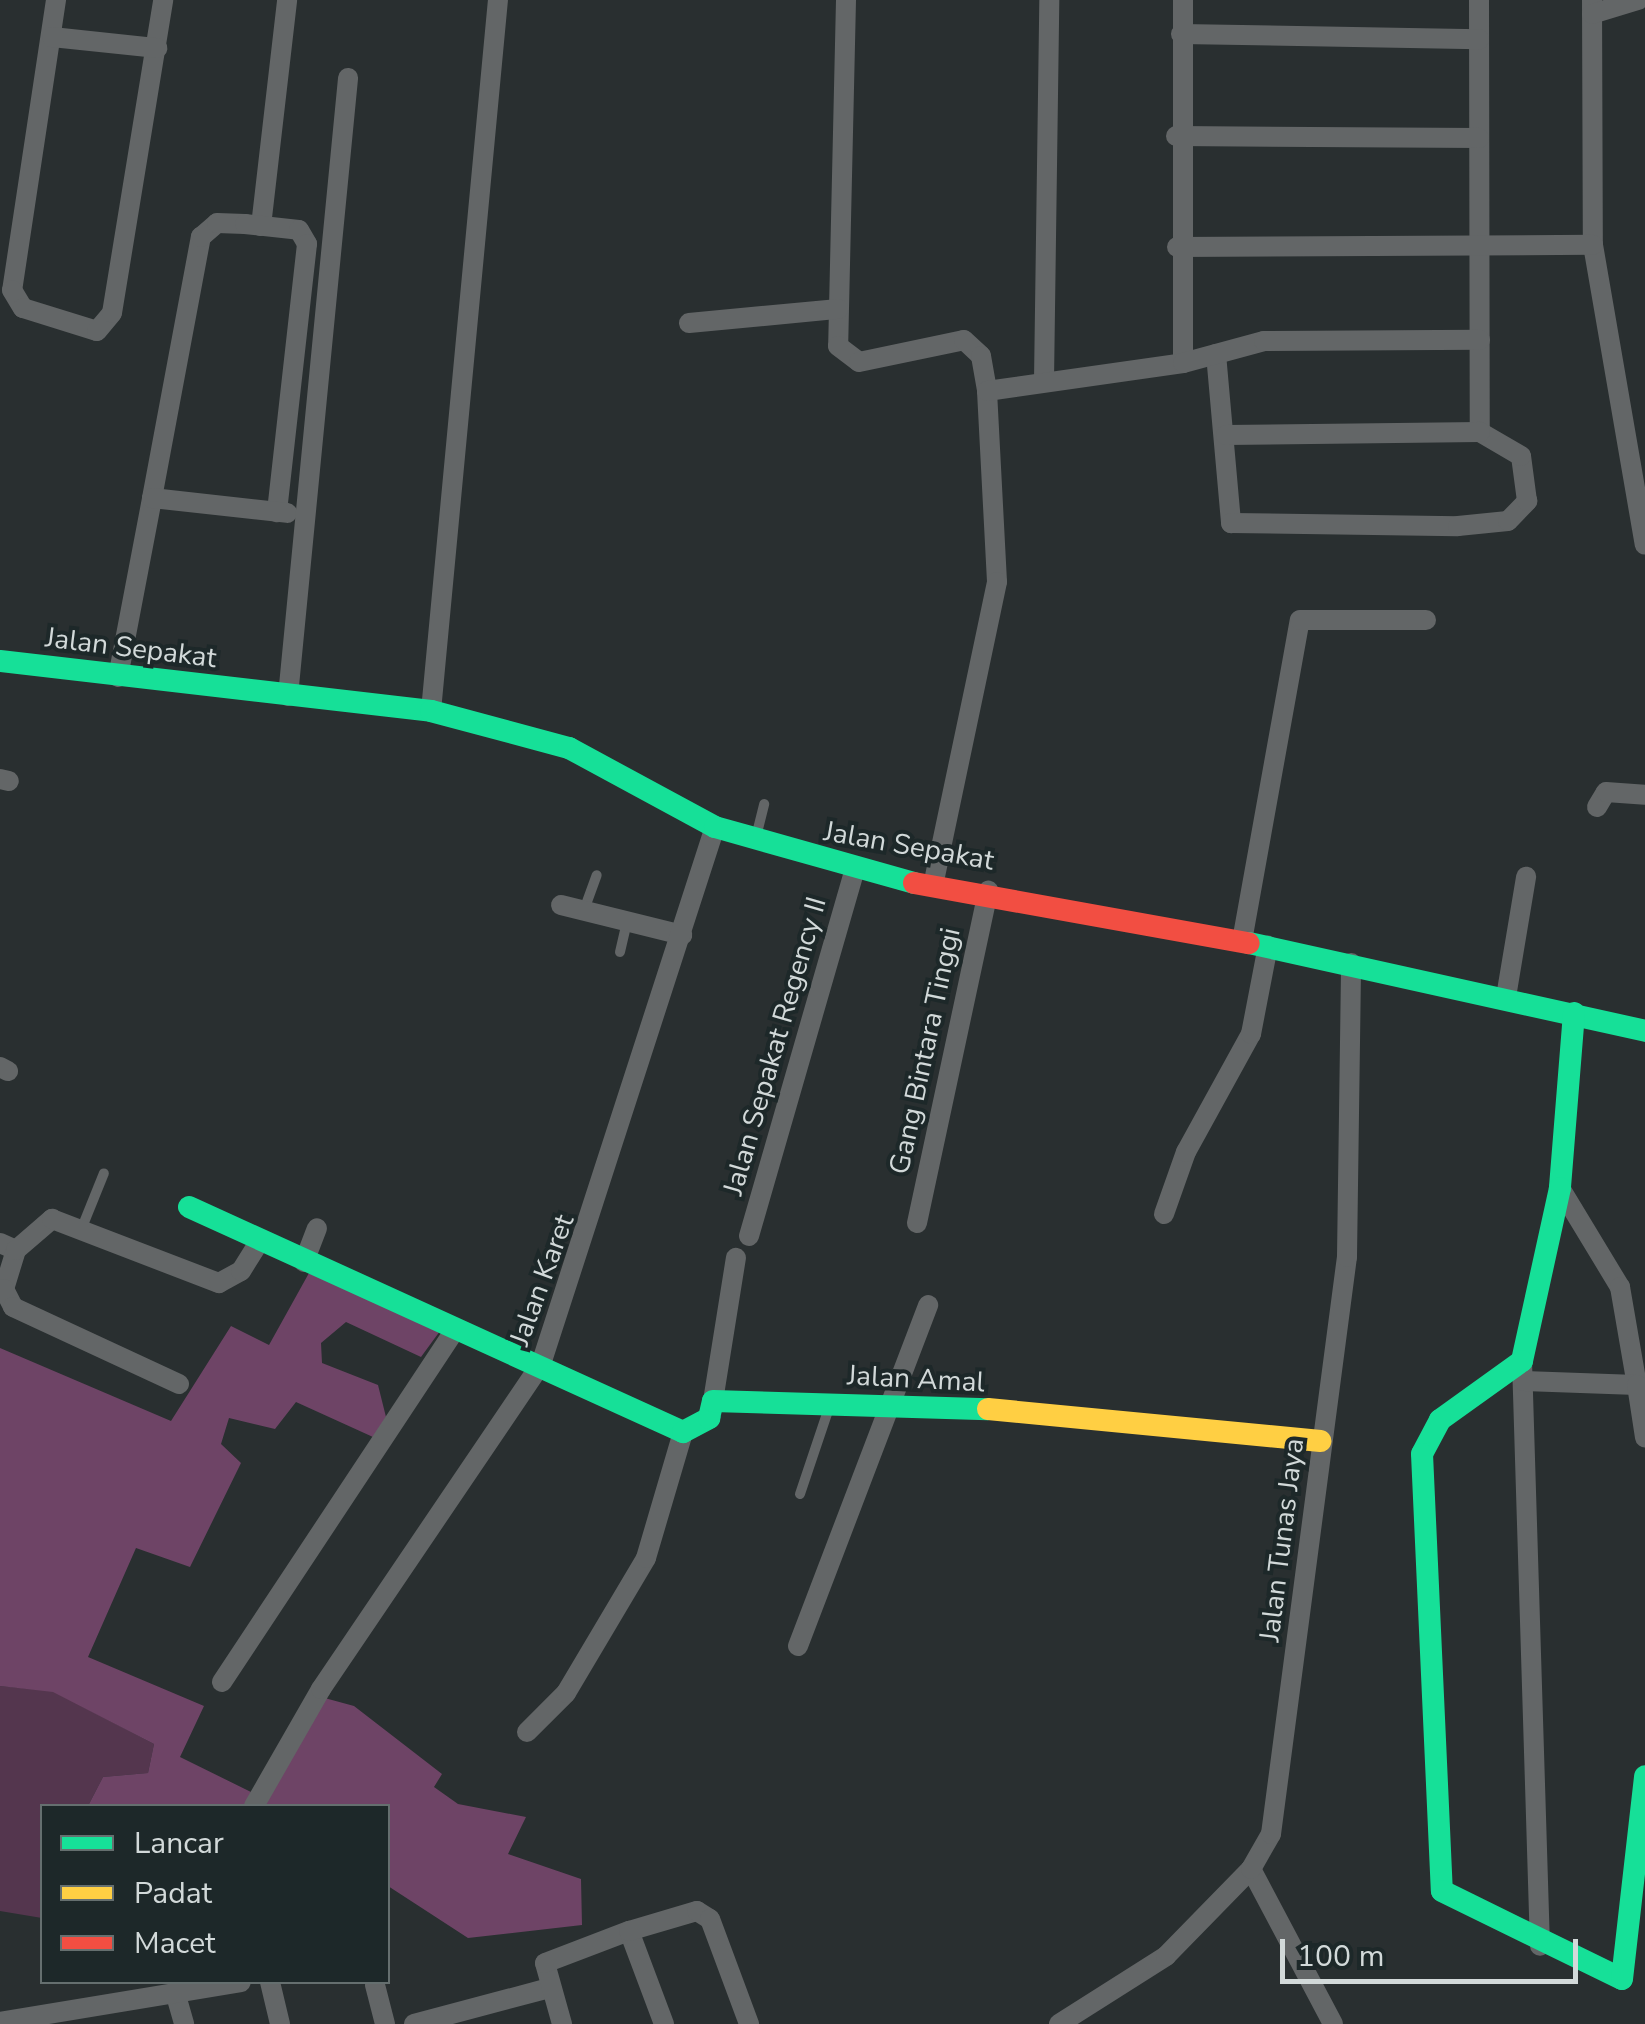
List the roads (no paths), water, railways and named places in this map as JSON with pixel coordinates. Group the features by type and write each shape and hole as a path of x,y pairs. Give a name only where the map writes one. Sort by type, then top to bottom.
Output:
{"street":[{"path":"56,0 11,279 23,308 97,331 112,313 163,0"},
{"path":"261,226 286,0"},
{"path":"431,711 498,0"},
{"path":"846,0 838,308 847,357 884,360 964,340 981,356 987,391 997,582 934,882"},
{"path":"1044,381 1048,0"},
{"path":"1183,0 1176,136 1183,363"},
{"path":"1479,0 1480,432"},
{"path":"1638,0 1592,7 1593,245 1645,545"},
{"path":"1181,34 1479,39"},
{"path":"52,37 157,48"},
{"path":"288,696 348,78"},
{"path":"1176,136 1479,138"},
{"path":"118,677 201,237 223,221 300,230 306,244 278,512"},
{"path":"1178,247 1593,245"},
{"path":"689,324 838,308"},
{"path":"987,391 1183,363 1264,342 1480,340"},
{"path":"1216,354 1226,435 1225,514 1234,524 1508,521 1527,501 1526,465 1480,432 1226,435"},
{"path":"152,498 303,515"},
{"path":"1242,941 1300,620 1426,620"},
{"name":"Jalan Sepakat","path":"0,661 431,711 568,748 714,826 854,872 988,891 1268,946 1645,1031"},
{"path":"1597,806 1606,792 1645,795"},
{"name":"Jalan Karet","path":"255,1804 321,1689 541,1364 714,826"},
{"name":"Jalan Sepakat Regency II","path":"748,1236 854,872"},
{"path":"1506,997 1526,876"},
{"name":"Gang Bintara Tinggi","path":"917,1223 988,891"},
{"path":"561,905 682,935"},
{"path":"1164,1214 1186,1152 1251,1034 1268,946"},
{"name":"Jalan Tunas Jaya","path":"1059,2024 1146,1974 1251,1869 1279,1800 1320,1441 1347,1257 1351,963"},
{"path":"1540,1946 1523,1371 1560,1188 1574,1013"},
{"path":"1560,1188 1620,1287 1645,1437"},
{"path":"189,1207 453,1333 541,1364 683,1432"},
{"path":"179,1384 13,1307 4,1289 8,1247 48,1219 219,1283 241,1271 260,1240"},
{"path":"304,1262 317,1228"},
{"path":"526,1732 566,1693 646,1558 683,1432 709,1418 736,1258"},
{"path":"798,1646 928,1305"},
{"path":"222,1682 453,1333"},
{"path":"1637,1385 1523,1371 1426,1439 1426,1606 1440,1887 1540,1946 1615,1980 1627,1974 1645,1776"},
{"name":"Jalan Amal","path":"713,1401 891,1404 1320,1441"},
{"path":"1251,1869 1333,2024"},
{"path":"562,2024 544,1967 554,1956 629,1931 706,1914 749,2024"},
{"path":"629,1931 664,2024"},
{"path":"0,2022 85,2016 139,1990 175,1992 228,1984"},
{"path":"270,1984 280,2024"},
{"path":"376,1986 385,2024"},
{"path":"414,2024 549,1988"},
{"path":"175,1992 184,2024"}],"lane":[{"path":"755,842 764,804"},
{"path":"584,911 597,875"},
{"path":"620,952 627,922"},
{"path":"81,1230 104,1173"},
{"path":"800,1494 830,1404"}]}
